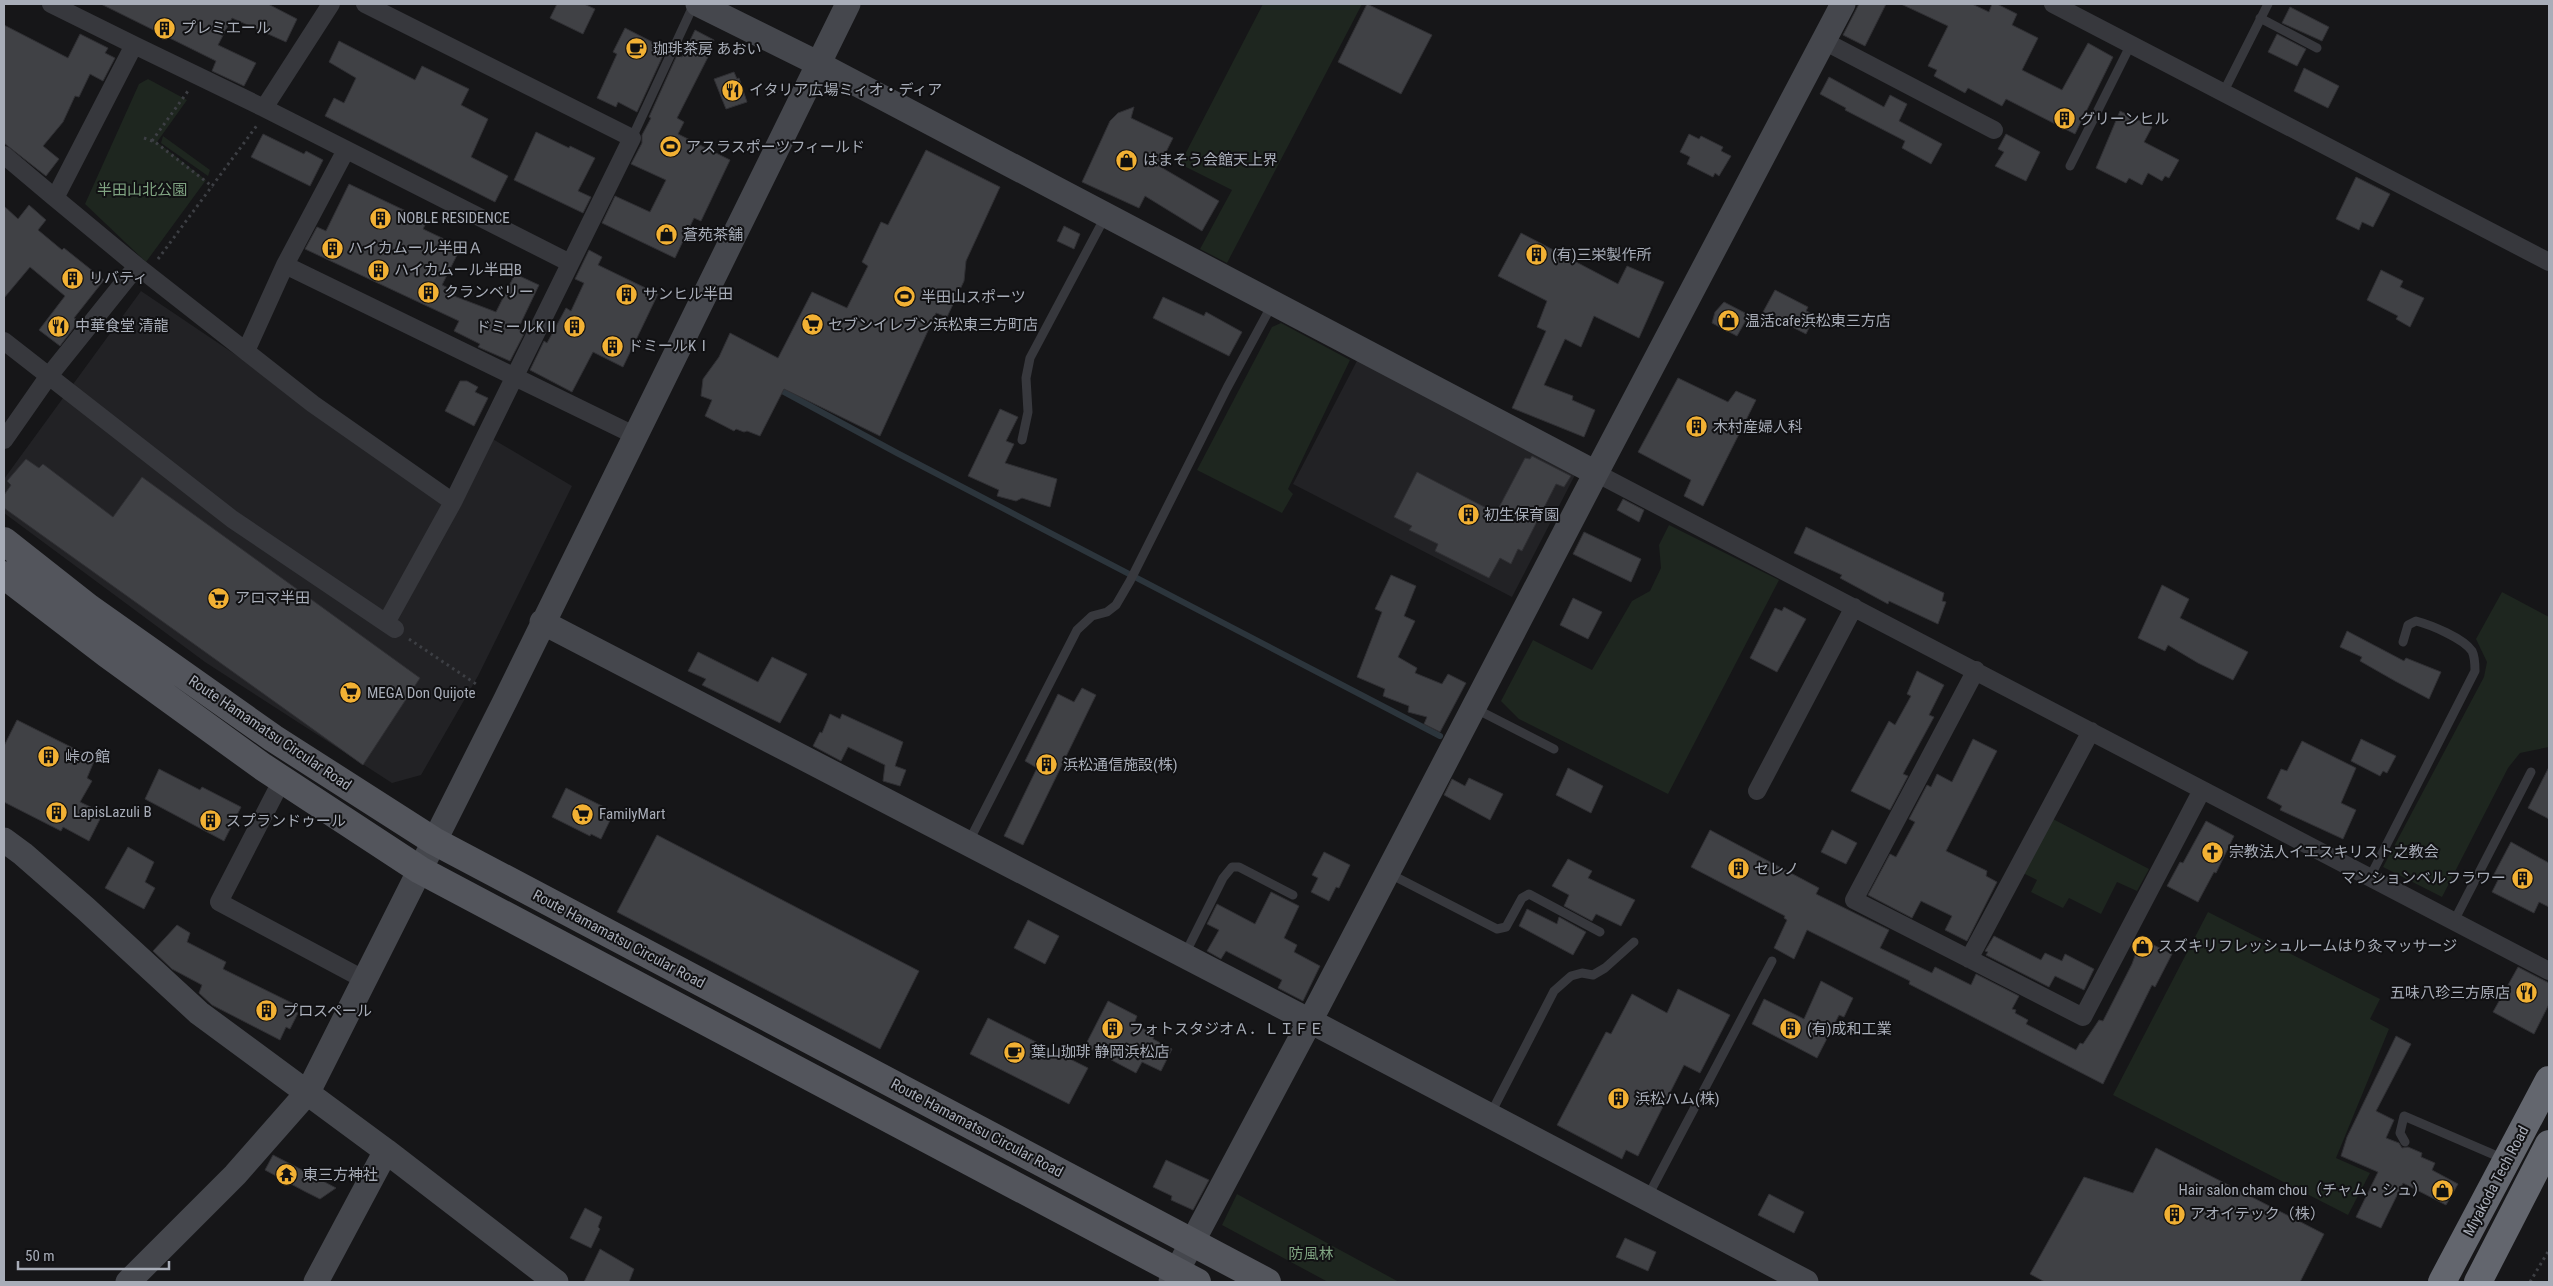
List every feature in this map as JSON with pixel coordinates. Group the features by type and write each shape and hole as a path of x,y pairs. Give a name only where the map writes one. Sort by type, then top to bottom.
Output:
{"highway":[{"name":"Miyakoda Tech Road","path":"2442,1282 2549,1080"},
{"name":"Miyakoda Tech Road","path":"2478,1282 2549,1144"}],"main road":[{"name":"Route Hamamatsu Circular Road","path":"4,541 89,608 272,738 434,841 1267,1282"},
{"name":"Route Hamamatsu Circular Road","path":"4,575 107,654 282,780 420,870 1181,1279"}],"street":[{"path":"51,4 134,45 262,114 346,150 570,263"},
{"path":"262,114 331,4"},
{"path":"4,340 48,377 232,519 391,626 632,138 365,4"},
{"path":"698,4 817,63 1596,473 2549,970"},
{"path":"128,1282 235,1175 308,1092 420,870 817,63 848,4"},
{"path":"1181,1279 1192,1242 1310,1021 1843,4"},
{"path":"2053,4 2224,91 2549,262"},
{"path":"1824,41 1994,130"},
{"path":"55,198 134,45"},
{"path":"246,351 285,265 346,150"},
{"path":"4,156 142,270 313,404 453,502"},
{"path":"285,265 634,435"},
{"path":"4,440 48,377 142,270"},
{"path":"1757,790 1854,607"},
{"path":"542,622 1310,1021 1806,1282"},
{"path":"1976,670 1854,900 2083,1017 2202,790"},
{"path":"1969,959 2091,731"},
{"path":"282,780 219,902 364,980"},
{"path":"4,840 23,854 79,903 199,1012 308,1092 556,1282"},
{"path":"316,1282 386,1151"}],"lane":[{"path":"632,138 694,4"},
{"path":"2224,91 2268,4"},
{"path":"2260,18 2317,48"},
{"path":"2070,166 2131,44"},
{"path":"1022,440 1028,412 1026,378 1030,358 1106,215"},
{"path":"968,843 1077,630 1092,616 1107,612 1116,604 1132,577 1227,388 1273,303"},
{"path":"2370,877 2475,671 2475,660 2471,650 2453,637 2427,624 2416,621 2408,625 2403,642"},
{"path":"1473,708 1554,749"},
{"path":"2454,921 2531,772"},
{"path":"1184,956 1223,878 1232,866 1239,867 1293,895"},
{"path":"1387,873 1497,929 1506,928 1522,898 1529,894 1600,932"},
{"path":"1490,1115 1554,991 1571,976 1582,973 1593,975 1605,968 1634,942"},
{"path":"1646,1198 1772,961"},
{"path":"2405,1142 2400,1133 2404,1116 2507,1160"}],"path":[{"path":"152,141 184,98"},
{"path":"142,270 213,187 262,114"},
{"path":"144,138 152,141 213,187"},
{"path":"391,626 478,686"},
{"path":"2530,1282 2549,1250"}],"shaded area":[{"path":"141,291 457,504 491,438 572,486 478,676 421,775 392,783 205,662 4,513 4,479"},
{"path":"1359,357 1575,475 1512,597 1293,484"}],"green space":[{"path":"1263,4 1362,4 1227,263 1200,249 1232,190 1180,164"},
{"name":"半田山北公園","path":"148,79 187,100 157,142 206,180 146,262 85,204 139,84"},
{"path":"163,136 210,170 208,176 161,143"},
{"path":"1281,323 1350,360 1288,489 1293,494 1282,513 1197,470 1272,327"},
{"path":"1669,525 1779,580 1668,794 1519,719 1501,701 1533,640 1592,670 1632,601 1650,591 1661,568 1659,545"},
{"path":"2502,592 2549,617 2549,747 2520,753 2508,768 2442,897 2383,867 2484,677 2487,662 2476,639"},
{"path":"2051,818 2149,869 2137,891 2117,882 2101,914 2069,898 2063,908 2031,892 2037,880 2023,873"},
{"path":"2208,912 2380,999 2370,1019 2389,1029 2336,1158 2370,1173 2348,1215 2113,1095"},
{"name":"防風林","path":"1237,1194 1399,1282 1328,1282 1222,1225"}],"building":[{"path":"101,4 268,4 297,19 286,42 232,18 218,45 256,63 244,86 212,71 216,61"},
{"path":"557,4 584,4 595,9 583,34 550,18"},
{"path":"1367,4 1432,35 1401,94 1338,62"},
{"path":"1859,4 1886,4 1865,46 1843,35"},
{"path":"1901,4 1972,4 1989,12 1992,4 1997,4 2017,14 2012,25 2038,38 2022,70 2062,90 2088,43 2113,57 2075,134 2006,99 2002,106 1968,88 1965,93 1934,76 1937,70 1928,66 1948,26"},
{"path":"2290,7 2329,27 2322,41 2282,23"},
{"path":"4,25 68,58 80,34 108,48 105,53 115,58 103,81 90,74 79,97 75,96 63,122 43,146 59,159 46,176 4,143"},
{"path":"625,28 666,49 637,112 618,102 616,107 597,98 617,54 613,52"},
{"path":"695,30 714,40 709,55 677,118 684,122 678,134 730,160 701,221 694,218 675,258 602,223 615,196 650,212 666,180 631,164 642,143 642,135 651,118 649,117 677,55 682,57"},
{"path":"2277,34 2306,49 2297,66 2268,52"},
{"path":"339,41 415,80 422,66 469,89 461,105 488,119 471,157 508,176 495,202 325,116 334,98 344,103 356,78 329,62"},
{"path":"2304,68 2339,86 2328,108 2294,91"},
{"name":"イタリア広場ミィオ・ディア","path":"734,72 737,79 739,78 747,102 726,109 714,79"},
{"path":"1829,77 1884,107 1890,95 1907,104 1899,121 1942,144 1931,164 1902,148 1905,141 1845,110 1846,108 1820,94"},
{"name":"はまそう会館天上界","path":"1134,107 1131,118 1173,138 1159,166 1219,201 1202,231 1145,196 1139,208 1082,182 1110,121 1118,113"},
{"path":"2120,111 2152,127 2144,142 2179,160 2169,178 2165,176 2162,181 2148,173 2142,185 2129,178 2126,183 2096,168"},
{"path":"536,132 595,158 578,191 591,197 583,213 514,180"},
{"path":"263,134 304,154 306,151 323,160 310,186 251,157"},
{"path":"1689,134 1699,139 1701,136 1723,147 1721,151 1731,156 1719,176 1715,173 1713,177 1687,164 1690,157 1680,152"},
{"path":"2006,134 2040,152 2026,181 1995,166 2004,152 1998,149"},
{"name":"半田山スポーツ","path":"926,150 1000,187 966,261 964,281 947,317 936,313 880,436 784,389 760,436 747,431 744,432 736,429 734,431 705,416 712,400 701,396 703,379 719,357 730,333 778,358 812,292 847,308 868,266 862,262 881,222 888,225"},
{"path":"2356,177 2390,194 2373,227 2362,222 2359,230 2336,219"},
{"path":"349,184 427,221 423,229 461,247 442,285 456,292 454,296 496,312 515,274 539,285 518,329 525,332 510,361 478,347 480,344 454,331 459,321 305,249 317,227 326,231"},
{"path":"29,205 46,220 38,230 104,280 74,318 79,321 60,346 39,330 65,296 30,267 4,298 4,206 18,219"},
{"path":"1064,226 1080,234 1074,249 1057,241"},
{"path":"1521,233 1618,284 1627,266 1664,282 1639,338 1594,316 1581,347 1565,339 1544,385 1573,396 1572,400 1595,410 1584,437 1512,408 1546,331 1537,327 1547,301 1498,276"},
{"path":"589,250 602,257 598,265 658,294 623,367 593,352 572,392 530,370 544,341 547,343 566,308 571,311 584,283 575,279"},
{"path":"2381,270 2403,281 2400,287 2424,298 2410,327 2396,319 2398,316 2367,300"},
{"path":"1775,290 1808,307 1806,311 1815,315 1806,334 1763,312"},
{"path":"1163,297 1204,316 1206,312 1242,332 1229,356 1153,318"},
{"name":"温活cafe浜松東三方店","path":"1724,302 1749,315 1737,336 1712,323 1715,312"},
{"name":"木村産婦人科","path":"1678,378 1728,402 1736,391 1756,400 1703,506 1684,496 1691,480 1638,452"},
{"path":"460,381 467,381 478,387 475,392 488,398 474,426 445,411"},
{"path":"1000,409 1018,417 1006,441 1014,444 1005,463 1057,479 1050,507 1022,498 1016,501 997,496 999,490 968,476"},
{"name":"初生保育園","path":"1532,456 1571,476 1564,487 1556,484 1522,551 1518,549 1511,564 1500,558 1489,578 1435,551 1438,544 1409,530 1412,526 1394,517 1417,472 1496,513 1525,458 1530,459"},
{"name":"アロマ半田","path":"26,459 39,468 43,464 113,517 142,477 420,678 363,765 4,508 4,495 11,485 7,481"},
{"path":"1623,499 1644,510 1639,522 1617,510"},
{"path":"1806,527 1944,593 1942,601 1946,602 1938,624 1889,601 1888,604 1840,578 1842,575 1794,553"},
{"path":"1584,532 1641,559 1631,582 1573,554"},
{"path":"1391,575 1416,586 1404,616 1415,621 1398,657 1417,668 1415,673 1442,684 1448,674 1466,683 1440,732 1424,724 1427,717 1408,712 1409,706 1383,696 1385,689 1357,677 1382,612 1375,609"},
{"path":"2162,585 2189,599 2180,618 2248,652 2233,680 2198,663 2168,645 2165,651 2138,638"},
{"path":"1573,598 1602,612 1588,639 1560,625"},
{"path":"1784,607 1806,619 1777,672 1750,658 1775,608 1782,611"},
{"path":"2347,631 2404,661 2406,658 2441,672 2429,699 2360,661 2362,657 2340,647"},
{"path":"698,652 758,682 772,657 807,674 780,723 702,685 706,679 688,671"},
{"path":"1917,671 1944,685 1929,715 1934,717 1903,774 1908,776 1890,810 1851,791 1889,721 1895,725 1911,696 1907,694"},
{"name":"浜松通信施設(株)","path":"1082,688 1096,695 1023,845 1004,836 1037,768 1025,761 1058,694 1074,702"},
{"path":"830,714 840,719 842,714 903,742 895,766 906,770 900,786 883,781 885,765 848,747 841,761 813,746 820,732 822,733"},
{"path":"17,720 95,759 87,778 92,781 80,802 103,813 89,841 63,827 61,831 4,802 4,746"},
{"path":"1973,739 1997,751 1946,851 1987,871 1986,876 1997,882 1967,941 1945,930 1952,916 1921,901 1912,918 1868,895 1890,854 1896,857 1915,822 1909,819 1927,785 1931,787 1937,774 1952,782"},
{"path":"2361,739 2396,756 2387,773 2383,771 2380,776 2351,761"},
{"path":"2302,741 2356,768 2341,803 2356,810 2343,839 2280,810 2282,806 2267,798 2281,769 2287,771"},
{"path":"2549,767 2549,819 2528,808"},
{"path":"1568,768 1603,786 1591,813 1556,795"},
{"name":"スプランドゥール","path":"159,769 200,790 202,787 241,807 224,841 145,799"},
{"path":"1469,778 1503,794 1490,820 1444,795 1452,779 1465,786"},
{"name":"FamilyMart","path":"566,788 614,812 601,839 591,834 590,836 552,817"},
{"path":"2206,821 2234,836 2216,873 2214,872 2198,902 2167,886 2180,862 2183,863"},
{"path":"1710,830 1819,888 1816,894 1889,930 1880,948 1932,973 1935,967 1971,985 1976,974 2019,996 2012,1009 2016,1010 2015,1013 2028,1020 2026,1024 2076,1050 2080,1043 2083,1044 2099,1020 2103,1021 2132,964 2141,939 2172,954 2155,987 2152,985 2103,1084 1909,984 1910,981 1807,930 1794,959 1774,948 1787,920 1784,918 1785,916 1691,867"},
{"path":"1832,830 1857,843 1846,864 1821,852"},
{"path":"657,835 919,971 880,1049 617,912"},
{"name":"マンションベルフラワー","path":"2511,842 2549,863 2549,907 2539,902 2534,913 2492,892 2498,880 2493,876"},
{"path":"128,847 154,862 145,882 155,888 144,909 105,888"},
{"path":"1324,852 1350,865 1339,888 1336,887 1329,901 1311,892 1318,878 1312,875"},
{"path":"1568,859 1592,871 1588,878 1635,900 1621,926 1596,914 1592,921 1564,906 1569,895 1552,886"},
{"path":"1271,892 1299,906 1284,938 1297,945 1294,952 1320,966 1303,1001 1278,988 1282,980 1226,951 1221,959 1207,951 1219,930 1207,924 1217,904 1255,924"},
{"path":"1527,909 1557,924 1559,917 1586,932 1573,955 1519,926"},
{"path":"1028,920 1059,936 1045,964 1014,948"},
{"path":"177,925 190,933 187,942 226,962 223,969 294,1004 291,1010 298,1013 290,1029 286,1027 280,1040 212,1005 199,993 202,985 172,969 153,951"},
{"path":"1994,936 2041,960 2045,953 2062,961 2065,954 2094,969 2084,990 2055,976 2049,987 1986,955 1988,952 1985,951"},
{"name":"五味八珍三方原店","path":"2518,967 2549,983 2549,1004 2534,1034 2493,1012"},
{"path":"1821,981 1853,998 1844,1017 1839,1015 1817,1058 1752,1024 1764,999 1804,1019"},
{"name":"浜松ハム(株)","path":"1678,989 1730,1015 1700,1073 1684,1065 1638,1156 1626,1150 1622,1159 1557,1125 1606,1032 1611,1034 1632,994 1667,1013"},
{"path":"1108,1001 1137,1016 1134,1024 1154,1034 1153,1039 1172,1049 1161,1071 1142,1062 1136,1073 1085,1046"},
{"path":"988,1018 1088,1068 1069,1104 970,1054"},
{"path":"2396,1036 2411,1044 2376,1111 2394,1120 2386,1138 2399,1143 2402,1148 2408,1147 2422,1153 2421,1157 2435,1163 2432,1170 2458,1184 2446,1205 2403,1183 2381,1228 2356,1217 2378,1172 2341,1156 2347,1137"},
{"name":"アオイテック（株）","path":"2156,1148 2324,1234 2300,1282 2045,1282 2030,1274 2084,1177 2133,1193"},
{"name":"東三方神社","path":"273,1155 336,1188 320,1199 304,1191 265,1170"},
{"path":"1166,1160 1209,1180 1193,1210 1171,1200 1172,1196 1153,1187"},
{"path":"1769,1194 1804,1212 1794,1233 1758,1215"},
{"path":"585,1208 602,1217 598,1227 600,1229 591,1248 570,1238"},
{"path":"1625,1238 1656,1252 1648,1271 1616,1257"},
{"path":"600,1249 634,1269 629,1282 584,1282"}],"waterway":[{"path":"775,387 897,453 1440,736"}],"place":[{"name":"プレミエール","path":"165,28"},
{"name":"珈琲茶房 あおい","path":"637,49"},
{"name":"イタリア広場ミィオ・ディア","path":"733,90"},
{"name":"グリーンヒル","path":"2064,119"},
{"name":"アスラスポーツフィールド","path":"670,147"},
{"name":"はまそう会館天上界","path":"1127,160"},
{"name":"NOBLE RESIDENCE","path":"381,218"},
{"name":"蒼苑茶舗","path":"667,235"},
{"name":"ハイカムール半田Ａ","path":"332,248"},
{"name":"(有)三栄製作所","path":"1536,255"},
{"name":"ハイカムール半田B","path":"378,270"},
{"name":"リバティ","path":"73,278"},
{"name":"クランベリー","path":"428,292"},
{"name":"サンヒル半田","path":"627,294"},
{"name":"半田山スポーツ","path":"905,297"},
{"name":"温活cafe浜松東三方店","path":"1729,321"},
{"name":"セブンイレブン浜松東三方町店","path":"812,325"},
{"name":"中華食堂 清龍","path":"59,326"},
{"name":"ドミールKⅡ","path":"575,327"},
{"name":"ドミールKⅠ","path":"612,346"},
{"name":"木村産婦人科","path":"1697,427"},
{"name":"初生保育園","path":"1468,515"},
{"name":"アロマ半田","path":"219,598"},
{"name":"MEGA Don Quijote","path":"351,693"},
{"name":"峠の館","path":"49,757"},
{"name":"浜松通信施設(株)","path":"1047,765"},
{"name":"LapisLazuli B","path":"57,812"},
{"name":"FamilyMart","path":"583,814"},
{"name":"スプランドゥール","path":"210,821"},
{"name":"宗教法人イエスキリスト之教会","path":"2213,852"},
{"name":"セレノ","path":"1738,869"},
{"name":"マンションベルフラワー","path":"2522,878"},
{"name":"スズキリフレッシュルームはり灸マッサージ","path":"2142,946"},
{"name":"五味八珍三方原店","path":"2526,993"},
{"name":"プロスペール","path":"267,1011"},
{"name":"フォトスタジオＡ．ＬＩＦＥ","path":"1113,1029"},
{"name":"(有)成和工業","path":"1791,1029"},
{"name":"葉山珈琲 静岡浜松店","path":"1015,1052"},
{"name":"浜松ハム(株)","path":"1619,1099"},
{"name":"東三方神社","path":"287,1175"},
{"name":"Hair salon cham chou（チャム・シュ）","path":"2443,1190"},
{"name":"アオイテック（株）","path":"2174,1214"}]}
